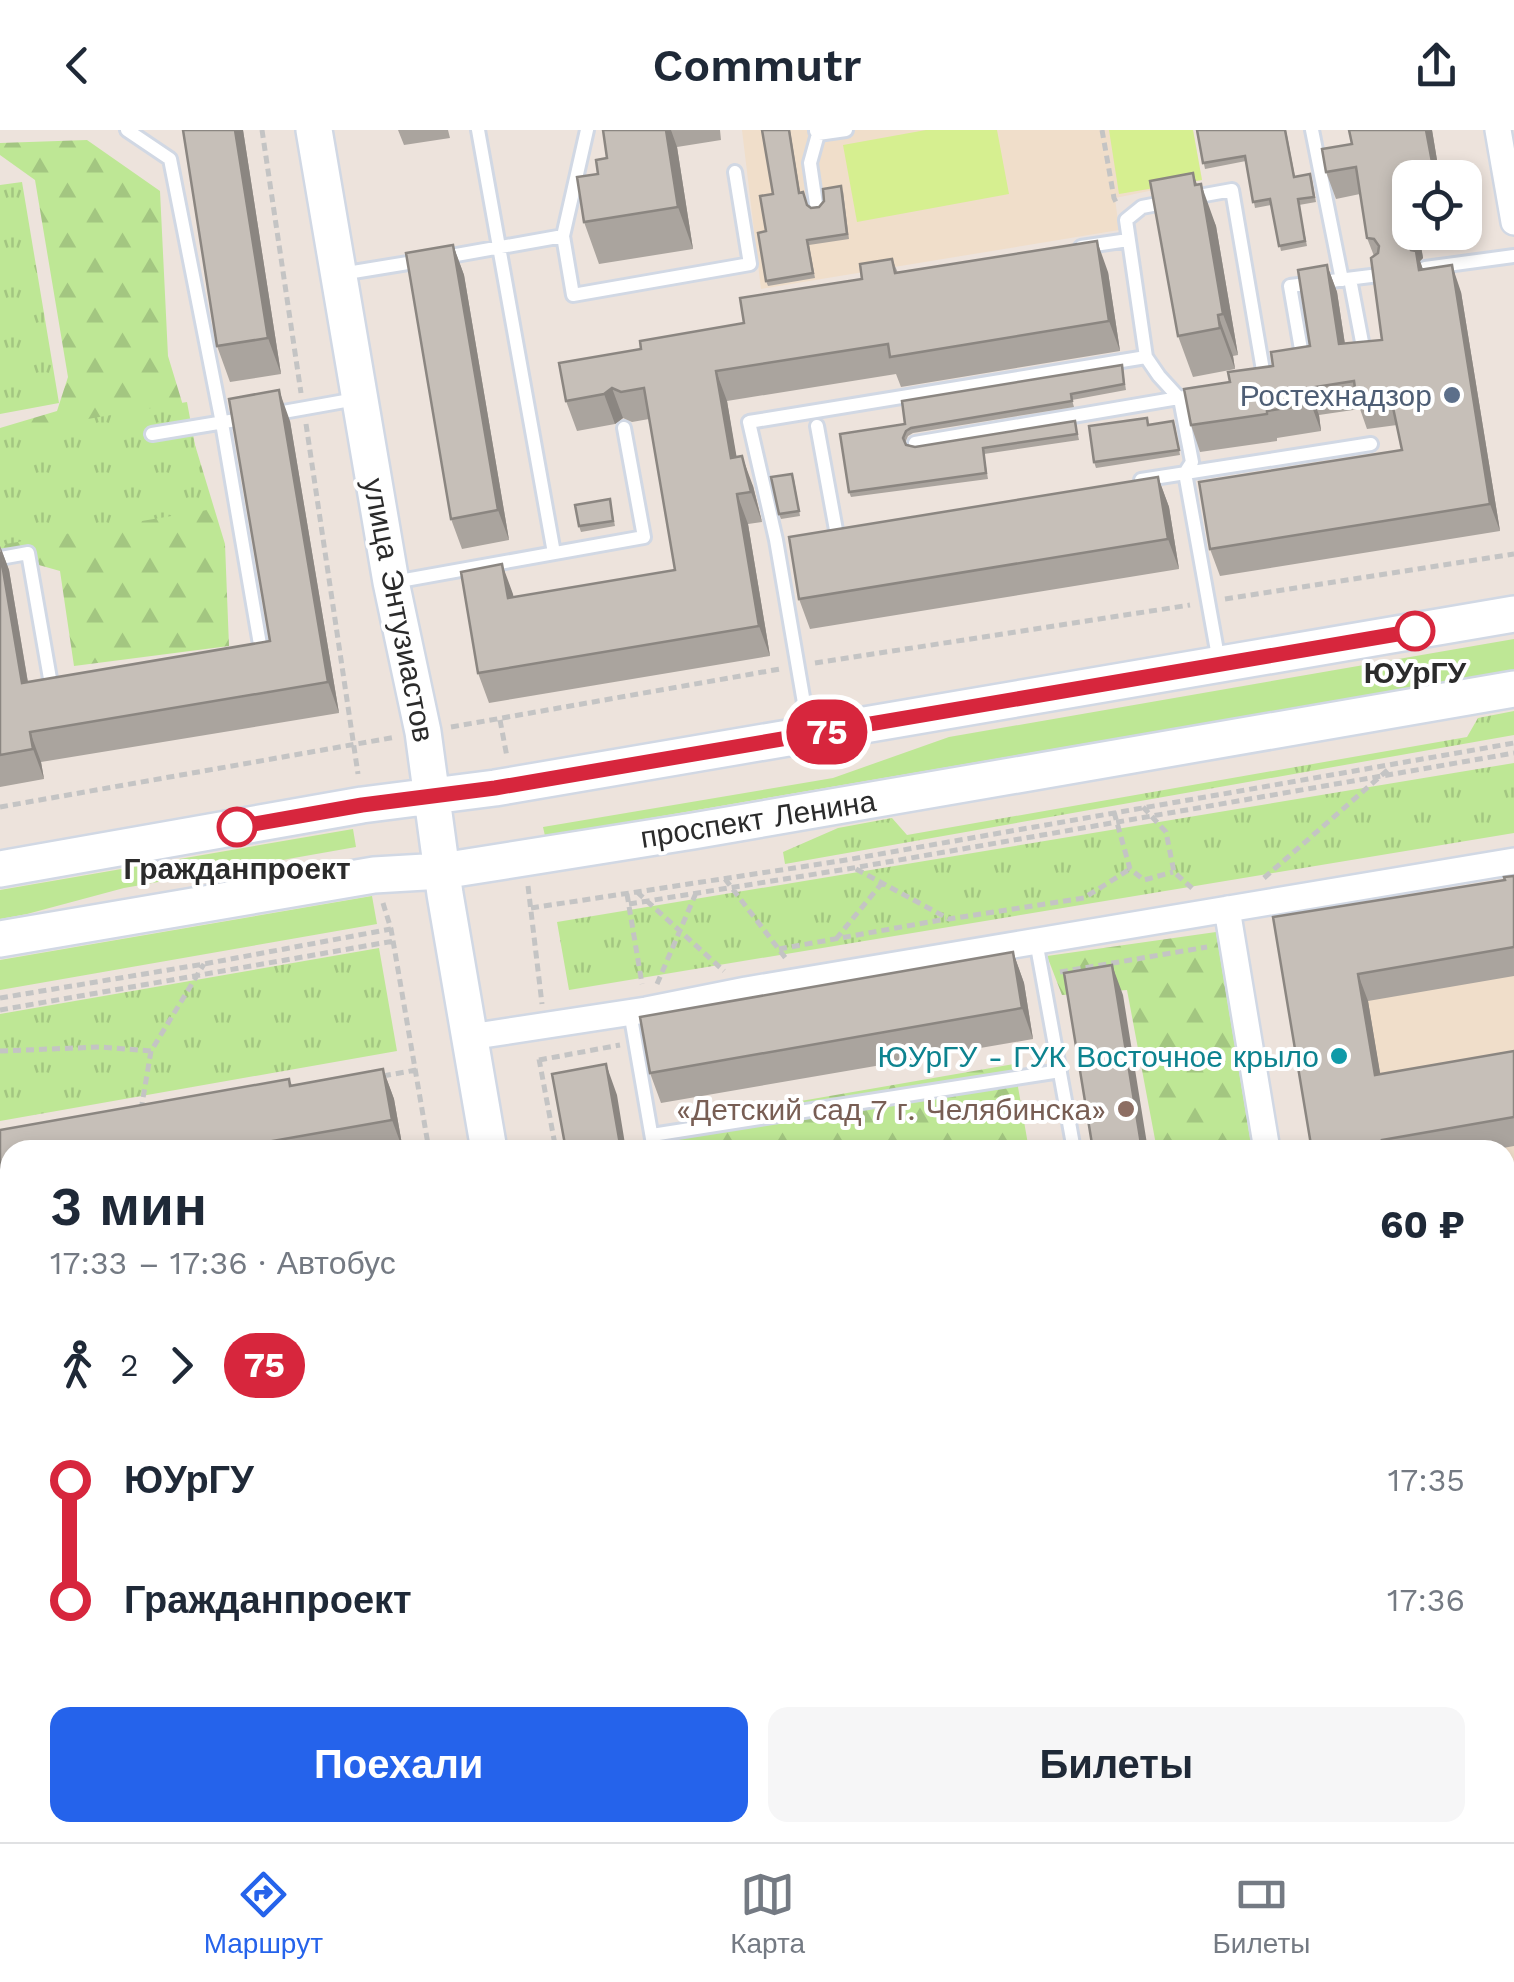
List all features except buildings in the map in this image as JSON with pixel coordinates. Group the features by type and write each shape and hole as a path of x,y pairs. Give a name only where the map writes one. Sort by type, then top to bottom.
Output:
{"main road":[{"name":"улица Энтузиастов","path":"314,130 391,582 422,732 487,1140"},
{"path":"0,868 1514,614"},
{"name":"проспект Ленина","path":"0,939 374,875 442,870 693,831 1514,689"}],"street":[{"path":"1498,130 1514,222"},
{"path":"470,1037 1514,861"},
{"path":"1222,910 1232,942 1265,1140"}],"lane":[{"path":"126,130 170,159 222,422 262,659 243,662"},
{"path":"478,130 554,553"},
{"path":"587,130 562,236 572,294 750,264 734,172"},
{"path":"816,204 810,163 817,132 846,130"},
{"path":"1312,130 1362,342"},
{"path":"1220,665 1185,473 1192,462 1180,398 1146,356 1126,220 1142,207 1232,190 1266,382 1248,385"},
{"path":"339,274 562,236"},
{"path":"1072,249 1128,240"},
{"path":"1425,268 1514,256"},
{"path":"1302,361 1290,286 1379,275"},
{"path":"810,734 776,540 750,422 1146,356"},
{"path":"915,442 1214,392"},
{"path":"152,434 360,398"},
{"path":"817,426 836,530"},
{"path":"391,582 644,537 624,428"},
{"path":"1127,482 1371,444"},
{"path":"821,532 856,527"},
{"path":"776,540 791,538"},
{"path":"0,558 28,553 52,690 72,687"},
{"path":"1036,941 1072,1140"},
{"path":"638,1011 635,1042 653,1140"},
{"path":"652,1135 1060,1071"}],"path":[{"path":"262,130 362,805"},
{"path":"1102,130 1114,198 1126,220"},
{"path":"0,807 798,666 1514,554"},
{"path":"554,1140 540,1060 544,1026 531,908 840,861 1514,743"},
{"path":"629,904 1514,754"},
{"path":"1143,807 1166,832 1174,872 1222,910 1394,765"},
{"path":"1114,812 1130,869 1144,880 1174,872"},
{"path":"840,861 949,919"},
{"path":"779,949 1084,898 1130,869"},
{"path":"374,875 394,941 426,1140"},
{"path":"725,879 802,980"},
{"path":"638,1011 700,883"},
{"path":"836,939 882,884"},
{"path":"637,892 746,990"},
{"path":"628,894 638,1011"},
{"path":"0,998 391,929"},
{"path":"0,1010 394,941"},
{"path":"1042,974 1232,942"},
{"path":"140,1118 152,1051 204,964"},
{"path":"540,1060 635,1042"},
{"path":"0,1052 100,1047 152,1051"},
{"path":"380,1077 416,1070"}],"shaded area":[{"path":"742,130 1193,130 1202,180 1115,198 1119,230 761,289"},
{"path":"1514,907 1514,1140 1320,1140 1357,931"}],"green space":[{"path":"926,130 997,130 1009,194 857,222 843,145"},
{"path":"1109,130 1193,130 1202,180 1119,194"},
{"path":"87,140 160,191 168,356 225,544 229,646 74,666 60,571 0,554 0,428 57,411 68,377 35,180 0,155 0,143"},
{"path":"22,182 59,403 0,414 0,185"},
{"path":"187,402 207,510 0,545 0,434"},
{"path":"1514,639 1514,670 545,836 543,827 833,778 949,737"},
{"path":"1514,711 1514,735 785,864 783,852 838,828 892,818 907,835 1467,737 1478,718"},
{"path":"1514,763 1514,833 569,990 557,922"},
{"path":"353,829 356,847 124,888 0,919 0,890"},
{"path":"372,896 377,924 0,990 0,960"},
{"path":"1216,932 1250,1140 1155,1140 1127,990 1062,995 1047,956"},
{"path":"379,948 397,1051 0,1121 0,1014"},
{"path":"1014,1064 1027,1140 648,1140 646,1128"}],"bus line":[{"name":"75","path":"237,827 362,805 495,788 1415,631"}],"place":[{"name":"Ростехнадзор","path":"1452,395"},
{"name":"ЮУрГУ","path":"1415,631"},
{"name":"Гражданпроект","path":"237,827"},
{"name":"ЮУрГУ - ГУК Восточное крыло","path":"1339,1056"},
{"name":"«Детский сад 7 г. Челябинска»","path":"1126,1109"}]}
